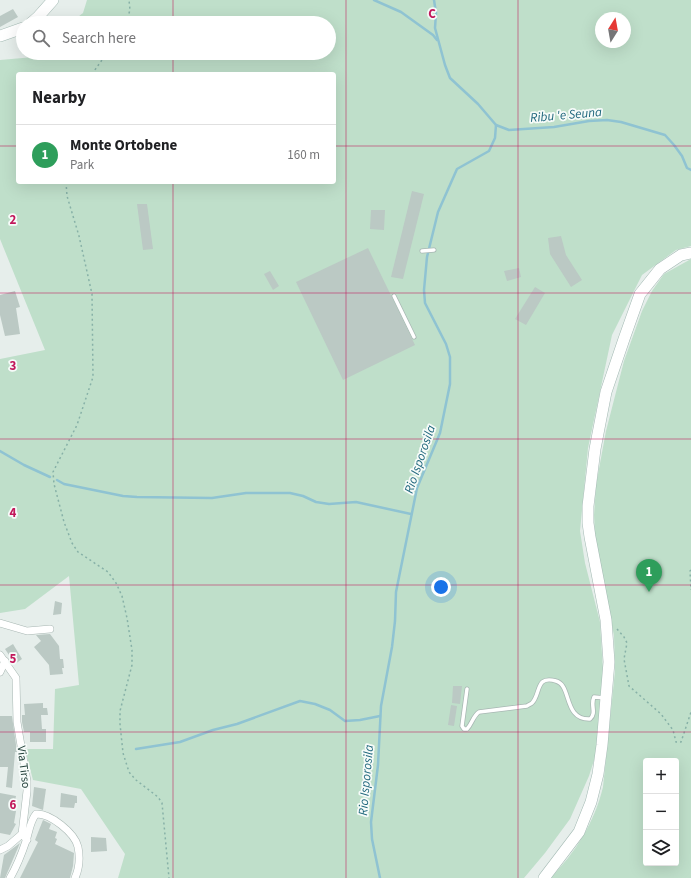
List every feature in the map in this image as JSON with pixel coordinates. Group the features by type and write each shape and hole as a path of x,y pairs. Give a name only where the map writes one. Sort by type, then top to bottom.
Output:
{"main road":[{"path":"39,16 53,0"},
{"path":"0,36 16,30"},
{"path":"544,878 578,832 591,802 598,774 602,745 609,662 606,620 588,522 588,506 595,450 606,392 640,294 660,269 681,255 691,253"}],"street":[{"path":"0,622 27,631 50,629"},
{"path":"0,672 2,658"},
{"name":"Via Tirso","path":"2,658 16,678 17,722 27,781 24,837 15,870 10,878"},
{"path":"0,850 24,837 33,818 36,814 40,814 58,823 68,832 78,846 78,867 75,878"}],"lane":[{"path":"422,252 434,250"},
{"path":"394,296 414,337"},
{"path":"467,689 462,726 464,729 467,729 471,725 475,715 479,712 527,706 532,703 540,683 545,680 558,681 563,687 573,712 580,718 590,719 593,717 594,712 591,702 594,697 606,698"}],"path":[{"path":"128,16 130,10 129,0"},
{"path":"93,72 102,60"},
{"path":"66,184 66,196 79,236 92,294 93,377 77,425 54,472 54,484 64,522 72,543 78,552 108,572 116,583 122,596 132,650 132,665 120,711 123,753 129,772 136,780 158,797 162,803 169,878"},
{"path":"691,570 691,590"},
{"path":"606,620 619,630 627,643 624,659 629,686 661,714 673,730 676,742 681,742 691,712"}],"green space":[{"path":"87,0 691,0 691,246 676,250 642,275 612,335 588,448 580,531 585,563 600,622 603,671 596,754 589,776 570,819 524,878 118,878 125,854 81,789 33,780 25,749 53,749 55,689 79,685 69,576 25,609 0,613 0,359 45,350 0,239 0,60 16,59 16,60 336,60 336,16 79,16 83,13"},
{"path":"691,259 691,878 550,878 576,848 583,836 595,812 603,787 615,671 614,636 595,536 594,515 596,485 606,431 624,361 642,311 652,291 664,274"}],"building":[{"path":"13,9 17,16 0,27 0,16"},
{"path":"412,191 424,194 403,279 391,277"},
{"path":"137,204 147,204 153,249 143,250"},
{"path":"371,210 385,210 384,230 370,229"},
{"path":"561,236 566,255 582,280 571,287 550,254 548,238"},
{"path":"368,248 415,345 343,380 296,282"},
{"path":"519,268 521,277 507,281 504,271"},
{"path":"270,271 279,286 273,290 264,274"},
{"path":"535,287 545,293 526,325 515,319"},
{"path":"15,291 20,307 16,308 20,334 5,336 0,315 0,295"},
{"path":"55,601 62,603 61,614 53,615"},
{"path":"50,634 59,646 60,659 63,659 63,674 50,675 49,665 34,647 41,641 36,635"},
{"path":"13,644 22,659 15,664 5,649"},
{"path":"453,686 462,686 460,704 452,703"},
{"path":"43,703 43,708 47,708 48,715 41,715 42,729 46,729 46,742 30,742 30,732 24,732 22,722 22,715 25,715 24,704"},
{"path":"451,705 457,706 454,726 448,725"},
{"path":"0,716 12,716 17,752 15,752 12,788 6,787 8,767 0,767"},
{"path":"34,787 46,789 43,810 32,806"},
{"path":"0,793 16,796 13,811 16,811 14,823 16,824 10,835 0,833"},
{"path":"61,793 77,796 77,803 75,803 74,808 60,807"},
{"path":"43,820 51,824 49,829 57,832 55,844 74,853 70,878 20,878 38,842 35,840"},
{"path":"91,837 106,838 107,851 91,852"},
{"path":"20,843 5,878 0,878 4,855"}],"waterway":[{"path":"374,0 401,12 433,35 437,40"},
{"name":"Rio Isporosila","path":"380,878 372,839 371,822 378,765 381,706 392,647 396,592 417,488 440,433 450,384 450,357 446,344 425,303 424,290 427,257 438,212 457,169 489,151 495,138 496,125 478,104 450,78 435,28 436,13 434,0"},
{"name":"Ribu 'e Seuna","path":"496,125 509,130 554,127 589,121 607,120 621,122 665,135 682,156 687,168 691,170"},
{"path":"0,451 24,465 50,477"},
{"path":"57,480 64,484 123,496 212,498 246,493 290,493 303,496 316,502 329,504 356,502 411,514"},
{"path":"136,749 180,742 213,730 237,724 300,701 315,704 330,710 345,721 380,716"}],"place":[{"name":"Monte Ortobene","path":"649,592"}]}
